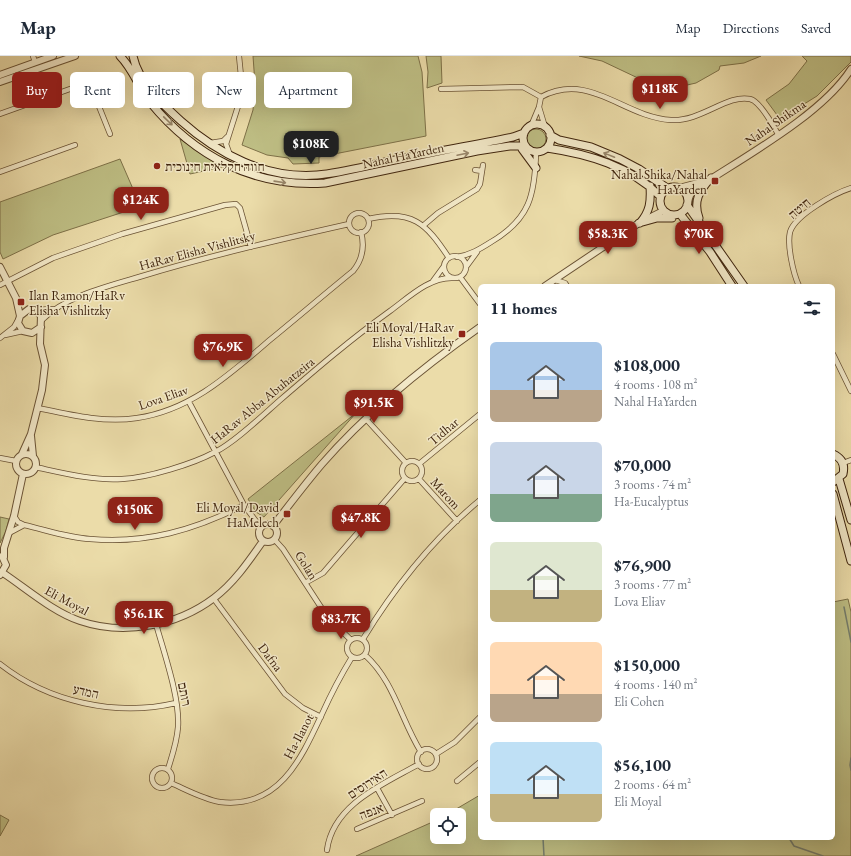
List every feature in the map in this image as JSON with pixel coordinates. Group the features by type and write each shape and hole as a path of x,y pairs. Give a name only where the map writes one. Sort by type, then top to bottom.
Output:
{"main road":[{"name":"Nahal HaYarden","path":"120,56 148,99 183,135 228,165 272,181 292,184 325,183 478,151 510,146 522,146"},
{"name":"Nahal HaYarden","path":"133,56 134,63 145,81 159,98 188,127 210,144 230,155 250,165 275,171 318,175 524,133"},
{"path":"536,168 522,146 524,133 531,126 536,124 545,127 550,135 559,140 591,148 620,159 639,169 667,188 679,188 686,194 688,203 701,224 743,284"},
{"path":"536,168 539,158 548,149 550,135"},
{"path":"522,146 530,151 536,152 548,149 588,156 636,177 650,186 660,196"},
{"path":"701,224 697,212 697,197 711,178"},
{"path":"639,223 647,214 651,204 650,186"},
{"path":"667,188 660,196 659,204 663,211 672,216 680,214 688,203"},
{"path":"680,214 710,252 731,284"},
{"path":"639,223 666,217 676,218 687,224"},
{"path":"835,455 843,463 844,471 836,480 851,520"},
{"path":"835,501 851,560"}],"street":[{"path":"0,75 34,59 53,56"},
{"path":"0,82 75,56"},
{"path":"230,155 226,144 240,100 241,76 239,56"},
{"name":"Nahal Shikma","path":"688,203 691,193 822,102 849,74 851,69"},
{"path":"62,92 84,84 92,88 110,134"},
{"path":"440,89 523,87 541,97"},
{"path":"541,97 554,90 570,88 583,90 617,102 637,113 672,120 696,117 726,103 738,99 749,99 758,104 778,134"},
{"path":"531,126 539,108 541,97"},
{"path":"0,114 17,108"},
{"path":"539,108 545,127"},
{"path":"210,144 223,141 229,136"},
{"path":"0,172 75,145"},
{"path":"479,249 468,262 466,269 460,277 453,278 446,274 444,264 449,258 467,255 479,249 510,230 521,217 531,198 536,168 536,152"},
{"path":"424,226 438,213 477,189 480,184 483,165"},
{"path":"475,170 482,171"},
{"name":"Nahal Shikma","path":"679,188 711,178"},
{"name":"חיטה","path":"798,284 793,268 789,240 790,231 796,221 811,210 851,188"},
{"path":"0,285 53,258 122,234 225,204 236,204 240,208 251,247"},
{"path":"548,284 639,223 663,211"},
{"path":"358,213 364,214 368,219 367,228 361,232 352,230 349,224 351,216 358,213"},
{"path":"368,219 384,216 407,217 424,226 433,235 449,258"},
{"name":"HaRav Elisha Vishlitsky","path":"42,320 55,309 84,294 120,282 251,247 349,224"},
{"name":"Lova Eliav","path":"38,408 85,418 122,419 138,418 189,402 224,378 353,271 362,256 364,242 361,232"},
{"path":"457,257 464,261 466,269"},
{"name":"HaRav Abba Abuhatzeira","path":"432,282 444,264"},
{"path":"0,267 16,298 19,326 40,344"},
{"path":"555,280 566,284 566,272"},
{"path":"460,277 478,301"},
{"name":"HaRav Abba Abuhatzeira","path":"35,467 78,476 123,480 169,469 216,452 256,421 370,326 432,282 446,278 453,278"},
{"path":"16,298 31,310 39,314 42,320 40,344 45,365 38,408 31,434 22,454 16,461 16,468 23,474"},
{"name":"HaRav Elisha Vishlitsky","path":"31,310 45,311 55,309"},
{"path":"2,337 14,327 19,318 31,310"},
{"path":"2,337 26,332 36,332 41,327"},
{"path":"273,526 322,464 366,419 422,370 478,328"},
{"path":"835,358 851,391"},
{"path":"189,402 244,505 261,528"},
{"name":"Tidhar","path":"419,464 478,416"},
{"path":"366,419 406,463"},
{"path":"23,474 32,472 35,467 36,461 33,456 31,434"},
{"path":"22,454 27,453 33,456"},
{"path":"0,458 16,461"},
{"path":"843,463 851,460"},
{"path":"414,461 419,464 422,471 419,479 410,481 404,478 402,470 406,463 414,461"},
{"path":"1,574 6,565 2,556 14,516 23,474"},
{"path":"305,583 323,573 404,478"},
{"name":"Marom","path":"419,479 457,521"},
{"path":"363,639 382,609 414,567 457,521 478,502"},
{"path":"14,516 18,522 24,525 89,539 143,539 203,524 244,505"},
{"path":"9,533 24,525"},
{"path":"266,525 273,526 276,532 274,539 269,542 263,541 259,535 261,528 266,525"},
{"name":"Golan","path":"274,539 284,549 328,618 351,640"},
{"path":"0,547 7,540"},
{"name":"Eli Moyal","path":"1,574 55,608 79,621 113,628 132,628 156,624 190,613 214,599 244,568 263,541"},
{"name":"Dafna","path":"214,599 285,694 303,708 321,717"},
{"name":"רותם","path":"156,624 176,703 178,728 168,769"},
{"path":"358,638 363,639 368,647 365,655 359,658 352,657 348,653 347,647 351,640 358,638"},
{"path":"365,655 395,696 410,733 421,752"},
{"name":"Ha-Ilanot","path":"172,783 198,796 219,802 238,802 257,798 272,790 283,781 298,762 339,678 352,657"},
{"name":"המדע","path":"0,664 34,686 58,696 84,703 139,709 176,703"},
{"path":"436,754 455,742 478,719"},
{"path":"430,749 436,754 437,761 433,767 427,769 419,764 418,759 421,752 430,749"},
{"name":"האירוסים","path":"327,850 328,839 342,815 353,804 377,788 419,764"},
{"path":"457,781 478,764"},
{"path":"161,768 168,769 172,774 172,783 167,787 160,788 154,785 152,779 155,770 161,768"},
{"name":"אנפה","path":"377,788 392,815"},
{"name":"אנפה","path":"357,829 422,801"}],"green space":[{"path":"253,56 418,56 422,72 426,136 319,157 319,163 293,164 288,158 267,155 242,145 253,108 256,108 256,72 254,72"},
{"path":"426,56 441,56 442,83 427,88 428,72"},
{"path":"579,56 761,56 744,63 720,66 719,70 696,83 674,88 640,79 602,61"},
{"path":"802,56 851,56 851,62 817,96 780,119 766,100 789,84 807,61"},
{"path":"532,129 540,129 546,135 546,143 540,149 532,149 526,143 526,135"},
{"path":"180,139 222,167 190,174"},
{"path":"120,159 140,205 139,207 53,235 3,259 0,252 0,202"},
{"path":"356,413 264,517 256,512 248,499"},
{"path":"0,517 9,519 6,531 0,543"},
{"path":"848,599 851,612 851,856 356,856 430,823 430,844 466,844 466,808 458,808 478,796 478,840 835,840 835,602"},
{"path":"0,815 9,820 0,836"}],"waterway":[{"path":"844,607 851,642"},
{"path":"851,758 851,770"},
{"path":"543,840 544,856"},
{"path":"790,840 794,846 823,856"}],"place":[{"name":"חווה חקלאית חינוכית","path":"157,166"},
{"name":"Nahal Shika/Nahal HaYarden","path":"715,181"},
{"name":"Ilan Ramon/HaRv Elisha Vishlitzky","path":"21,302"},
{"name":"Eli Moyal/HaRav Elisha Vishlitzky","path":"462,334"},
{"name":"Eli Moyal/David HaMelech","path":"287,514"}]}
